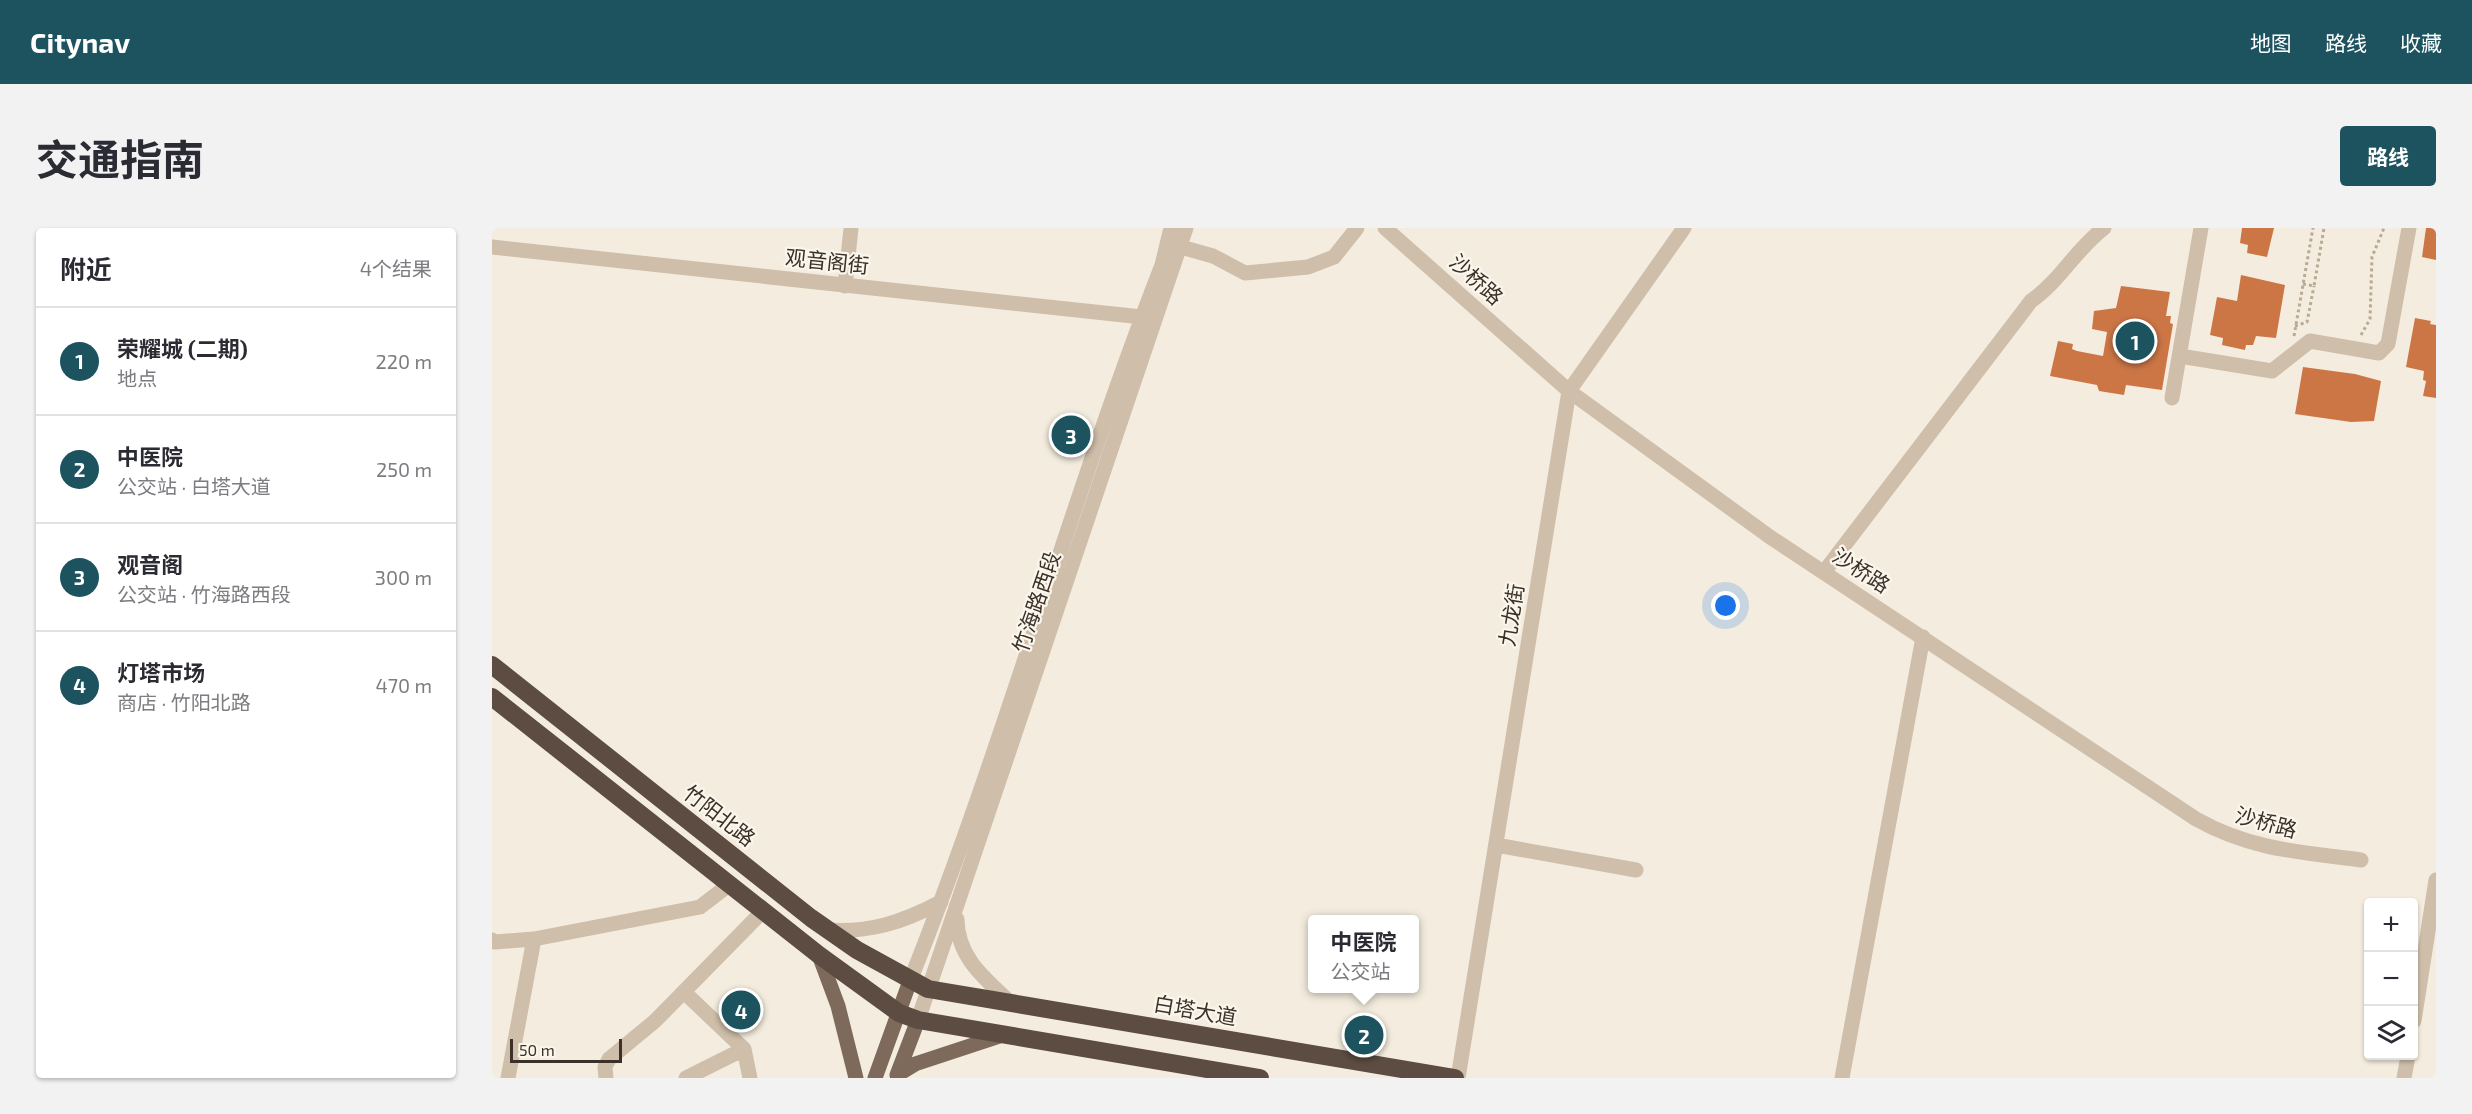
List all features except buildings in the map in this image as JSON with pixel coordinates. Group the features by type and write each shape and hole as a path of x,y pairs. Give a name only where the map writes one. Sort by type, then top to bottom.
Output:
{"highway":[{"name":"竹阳北路","path":"492,665 827,930 910,981 928,989"},
{"path":"492,697 819,955 899,1013 918,1020 1260,1078"},
{"name":"白塔大道","path":"928,989 1457,1078"}],"main road":[{"path":"819,955 838,1006 856,1078"},
{"path":"875,1078 910,981"},
{"path":"896,1077 918,1020"},
{"path":"896,1077 915,1064 1003,1035"}],"street":[{"path":"845,286 850,228"},
{"name":"竹海路西段","path":"918,1020 1149,318 1171,228"},
{"name":"竹海路西段","path":"910,981 941,902 1149,318 1181,247 1186,228"},
{"path":"1181,247 1213,256 1245,273 1308,267 1334,257 1357,228"},
{"name":"沙桥路","path":"1385,228 1569,391 1770,537 2066,734 2217,831 2279,851 2304,855 2323,853 2361,860"},
{"path":"1569,391 1684,228"},
{"path":"1824,572 2031,301 2050,288 2087,241 2104,228"},
{"path":"2172,398 2201,228"},
{"path":"2180,356 2272,371 2310,341 2379,353 2388,344 2409,228"},
{"name":"观音阁街","path":"492,247 1149,318"},
{"name":"九龙街","path":"1457,1078 1569,391"},
{"path":"1842,1078 1923,637"},
{"path":"1496,845 1636,870"},
{"path":"2416,1006 2436,880"},
{"path":"492,940 495,942 534,939 700,907 730,884"},
{"path":"827,930 852,932 879,928 917,915 941,902"},
{"path":"957,907 957,936 966,955 984,978 1011,1003"},
{"path":"606,1078 605,1067 609,1059 655,1021 764,911"},
{"path":"508,1078 534,939"},
{"path":"684,992 744,1049 750,1078"},
{"path":"686,1078 744,1049"},
{"path":"2404,1078 2407,1060"}],"path":[{"path":"2290,357 2313,228"},
{"path":"2295,326 2307,322 2324,228"},
{"path":"2343,347 2363,333 2370,319 2372,257 2384,228"},
{"path":"2303,284 2314,286"}],"place":[{"name":"荣耀城 (二期)","path":"2135,341"},
{"name":"观音阁","path":"1071,435"},
{"name":"灯塔市场","path":"741,1010"},
{"name":"中医院","path":"1364,1035"}]}
